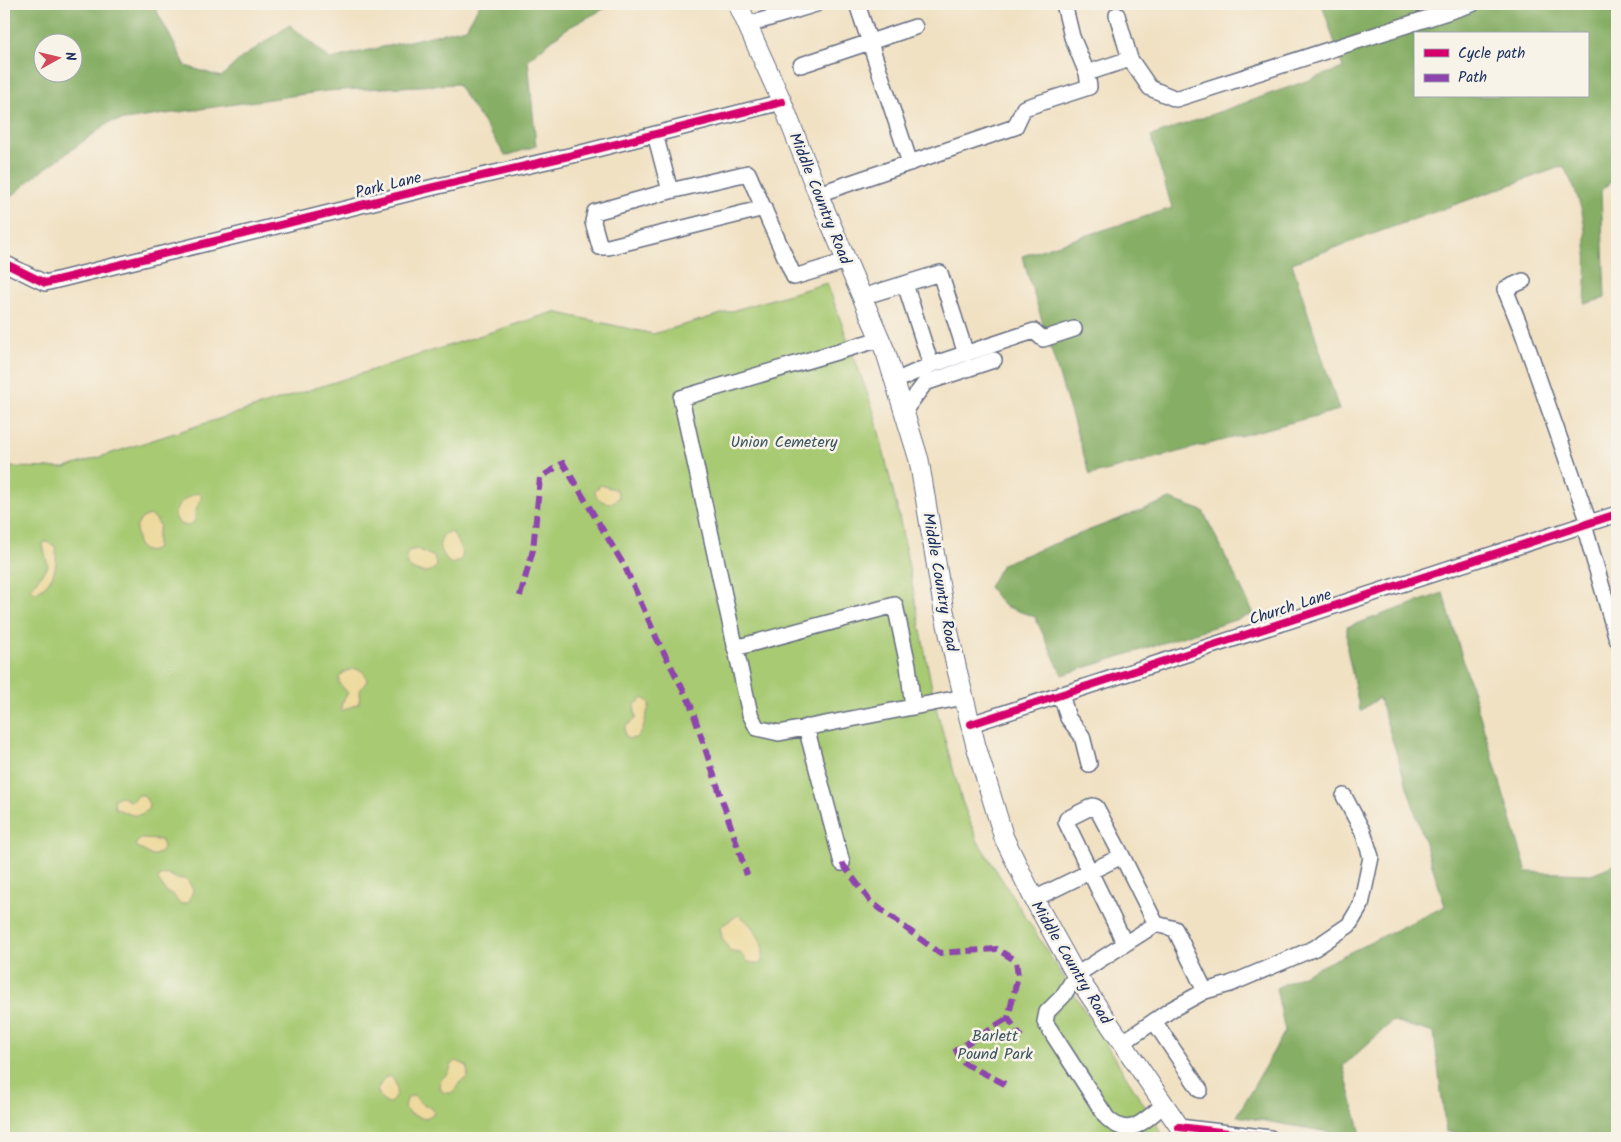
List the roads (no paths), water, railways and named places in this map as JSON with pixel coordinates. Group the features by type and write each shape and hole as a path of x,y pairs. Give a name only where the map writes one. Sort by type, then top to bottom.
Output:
{"main road":[{"name":"Middle Country Road","path":"738,4 782,102 818,194 880,339 895,381 919,460 944,611 964,697 1004,838 1034,900 1076,976 1183,1132"}],"street":[{"path":"747,25 816,4"},
{"path":"857,4 910,163"},
{"path":"818,194 1015,127 1024,108 1089,87 1087,74 1072,37 1064,4"},
{"path":"1117,15 1130,59 1150,88 1176,99 1472,4"},
{"path":"801,65 915,27"},
{"path":"1087,74 1130,59"},
{"name":"Park Lane","path":"4,264 45,283 782,102"},
{"path":"654,134 670,191"},
{"path":"764,208 608,247 600,247 593,222 596,212 670,191 748,173 764,208 794,277 847,261"},
{"path":"862,297 940,273 966,354"},
{"path":"1523,281 1505,289 1522,331 1586,524 1617,639"},
{"path":"905,284 931,364"},
{"path":"895,381 931,364 1034,331 1043,339 1074,329"},
{"path":"880,339 681,398 750,714 757,728 779,733 964,697"},
{"path":"904,411 925,384 994,360"},
{"name":"Church Lane","path":"971,724 1617,514"},
{"path":"736,648 895,605 908,665 913,707"},
{"path":"1061,694 1068,718 1082,736 1089,764"},
{"path":"806,727 842,864"},
{"path":"1122,1043 1205,992 1230,984 1315,948 1348,925 1361,905 1371,857 1363,832 1344,796"},
{"path":"1126,944 1066,822 1067,819 1093,806 1096,808 1156,924"},
{"path":"1034,900 1122,856"},
{"path":"1164,1105 1142,1122 1128,1129 1120,1127 1107,1118 1046,1027 1047,1012 1063,996 1076,976 1156,924 1175,929 1205,992"},
{"path":"1154,1022 1200,1090"},
{"path":"1183,1132 1270,1138"}],"park label":[{"name":"Union Cemetery","path":"784,441"},
{"name":"Barlett Pound Park","path":"995,1044"}]}
